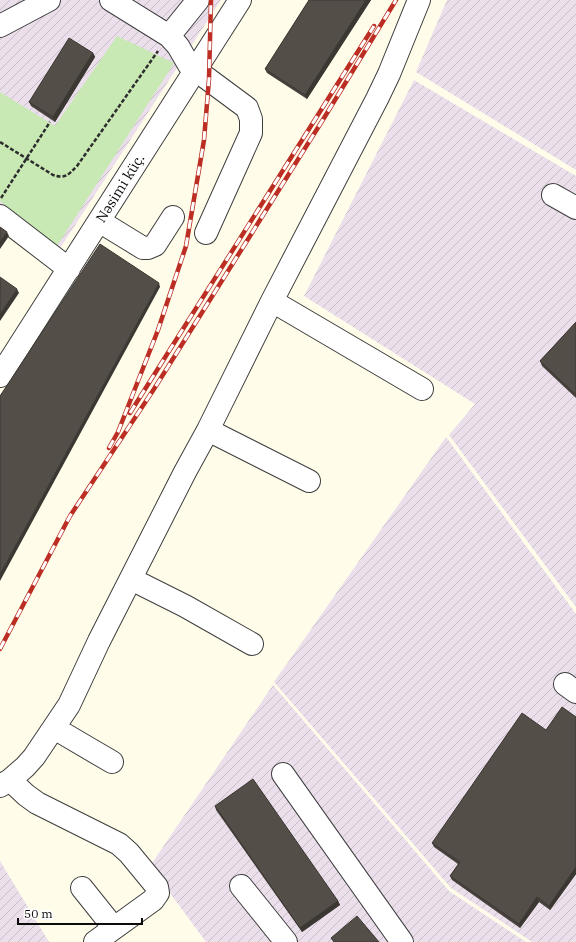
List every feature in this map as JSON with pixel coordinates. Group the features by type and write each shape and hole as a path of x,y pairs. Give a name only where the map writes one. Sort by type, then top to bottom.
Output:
{"street":[{"path":"0,26 49,0"},
{"path":"111,0 169,36 178,46 189,65 247,108 251,119 251,133 206,233"},
{"path":"169,36 198,0"},
{"name":"Nəsimi küç.","path":"0,376 240,0"},
{"path":"94,942 153,900 158,893 157,887 129,853 118,844 37,803 5,783 30,762 69,705 185,472 208,430 272,301 389,74 419,0"},
{"path":"553,195 576,208"},
{"path":"0,216 69,269"},
{"path":"99,221 143,248 148,248 155,245 173,217"},
{"path":"272,301 422,389"},
{"path":"208,430 309,481"},
{"path":"131,579 185,606 252,644"},
{"path":"54,728 112,762"},
{"path":"283,774 402,942"},
{"path":"241,886 286,942"},
{"path":"82,888 114,928"}],"path":[{"path":"0,142 53,175 62,178 68,175 169,36"},
{"path":"0,200 50,122"}],"shaded area":[{"path":"0,0 221,0 59,250 0,204"},
{"path":"447,0 576,0 576,170 416,72"},
{"path":"414,80 576,176 576,607 449,435 475,404 304,296"},
{"path":"446,437 576,614 576,942 532,942 451,888 274,682"},
{"path":"273,685 449,891 526,942 206,942 150,866"},
{"path":"0,861 49,942 0,942"}],"green space":[{"path":"117,36 174,63 57,246 0,201 0,92 55,126"}],"building":[{"path":"309,0 366,0 305,95 265,69"},
{"path":"69,38 93,53 53,117 29,102"},
{"path":"0,227 7,232 0,242"},
{"path":"100,244 159,283 0,574 0,396"},
{"path":"0,277 17,289 0,314"},
{"path":"576,322 576,395 540,361"},
{"path":"562,707 576,717 576,867 549,906 537,897 519,924 450,876 460,862 432,843 522,713 546,730"},
{"path":"253,779 338,901 300,928 215,806"},
{"path":"357,916 379,942 334,942 331,938"}],"railway":[{"path":"109,448 118,432 158,330 186,246 204,140 209,79 211,0"},
{"path":"0,649 70,516 154,389 396,0"},
{"path":"130,413 374,26"}]}
